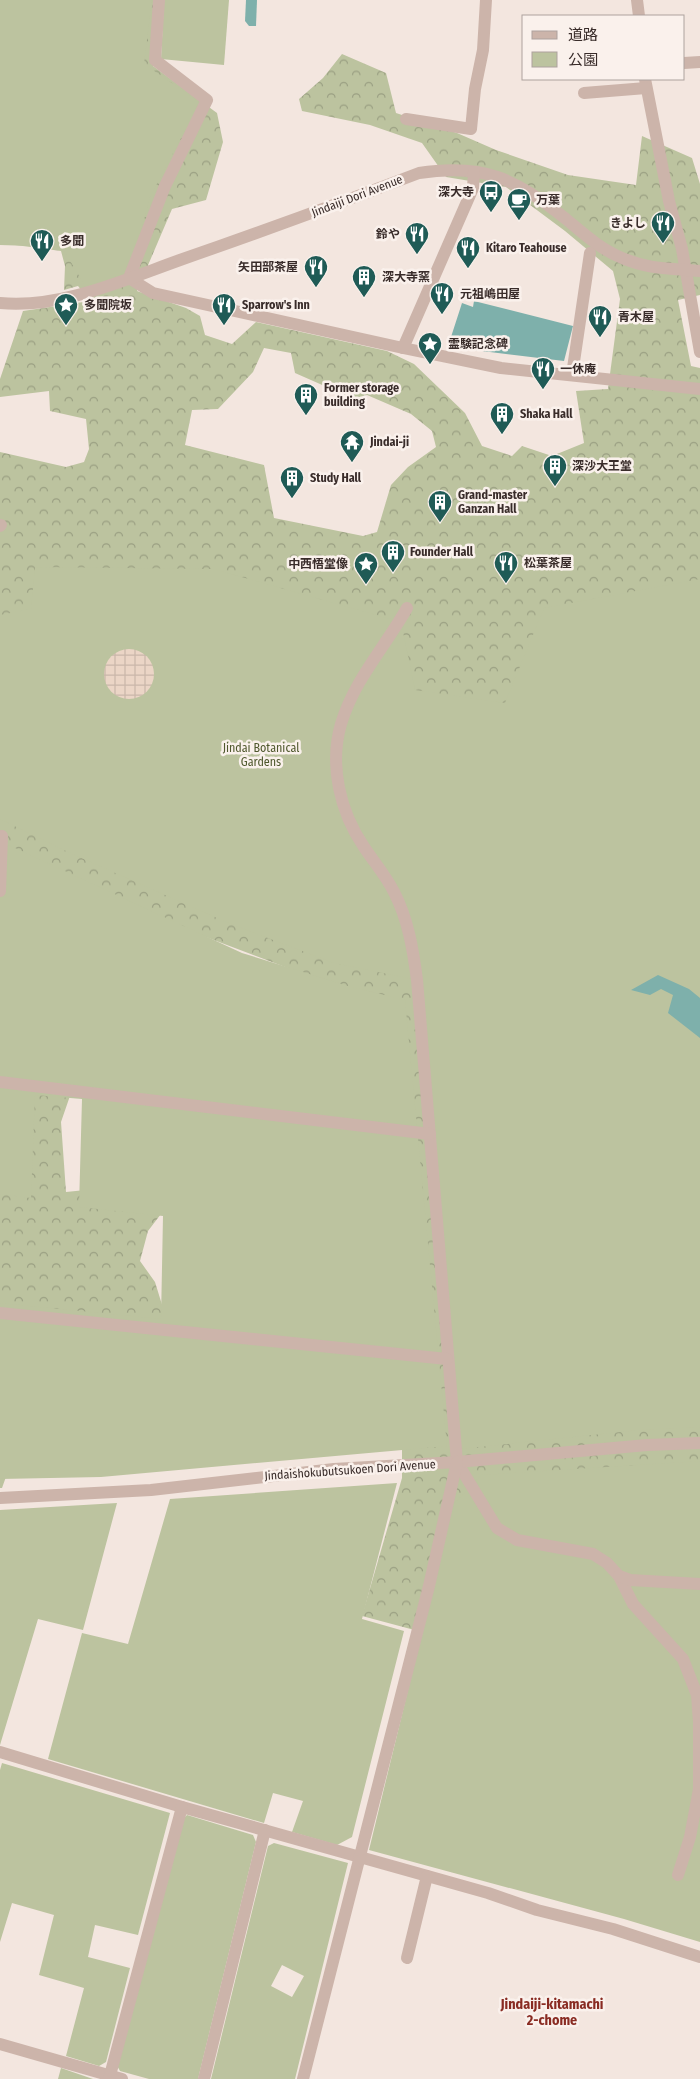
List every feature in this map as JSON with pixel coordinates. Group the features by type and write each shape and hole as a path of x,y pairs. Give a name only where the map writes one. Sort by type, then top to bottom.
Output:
{"street":[{"path":"159,0 155,60 207,100 165,186 129,278 153,293 501,368 700,389"},
{"path":"406,119 471,129 475,90 483,50 486,0"},
{"path":"637,0 639,15"},
{"path":"685,63 700,62"},
{"path":"584,93 645,83 669,200 682,249 700,352"},
{"name":"Jindaiji Dori Avenue","path":"0,303 39,303 98,288 250,236 419,172 446,169 474,172 509,181 529,191 600,247 621,258 646,267 700,271"},
{"path":"403,348 473,188 474,172"},
{"path":"572,375 590,253"},
{"path":"303,2079 428,1586 457,1462 417,980 408,930 394,891 363,846 348,817 336,772 341,725 348,707 369,665 407,608"},
{"path":"0,891 2,836"},
{"path":"0,1082 430,1134"},
{"path":"0,1313 447,1359"},
{"name":"Jindaishokubutsukoen Dori Avenue","path":"0,1498 133,1492 342,1468 457,1462 647,1445 700,1443"},
{"path":"457,1462 497,1528 517,1540 594,1554 607,1563 619,1576 634,1604 682,1660 697,1695 700,1722 699,1789 690,1837 678,1875"},
{"path":"619,1576 630,1580 700,1584"},
{"path":"0,1752 488,1893 537,1910 613,1929 700,1957"},
{"path":"0,2044 114,2078 182,1806"},
{"path":"204,2079 265,1830"},
{"path":"407,1958 427,1876"}],"green space":[{"path":"0,0 155,0 153,66 217,113 223,142 206,200 172,209 137,291 186,308 200,316 205,335 232,344 256,322 387,351 414,364 465,413 482,446 512,456 522,446 552,456 584,443 576,391 608,389 620,299 613,271 565,231 506,187 446,177 422,143 370,125 302,111 299,99 323,78 342,54 386,73 396,113 457,133 496,150 568,175 636,185 642,136 692,158 700,184 700,295 678,300 691,366 700,368 700,1656 448,1639 362,1616 402,1478 402,1446 7,1474 2,1488 0,1488 0,452 66,467 84,462 89,449 86,419 50,411 49,391 0,397 0,379 23,311 90,301 78,286 64,290 65,266 61,251 0,243","holes":["264,348 291,353 295,373 354,399 367,395 411,414 432,431 436,447 408,467 391,485 377,532 363,536 274,518 264,465 185,445 192,410 218,409 253,372","79,889 362,996 163,1308 155,1282 140,1261 148,1231 164,1210 105,1188 66,1192 61,1122 82,1061"]},
{"path":"0,0 152,0 144,64 200,102 150,197 129,278 88,291 62,247 0,245"},
{"path":"164,0 229,0 224,65 161,59"},
{"name":"Jindai Botanical Gardens","path":"35,567 213,569 401,622 415,690 505,703 544,608 700,579 700,1427 640,1430 459,1449 422,981 334,963 226,922 68,852 0,819 0,615 31,609"},
{"path":"0,841 242,953 348,986 405,1000 447,1446 101,1477 0,1479 0,1303 161,1319 163,1216 79,1207 82,1099 35,1095 31,1198 0,1194"},
{"path":"700,1461 700,1942 624,1919 369,1850 453,1505 481,1475"},
{"path":"397,1483 362,1619 404,1631 352,1837 337,1845 292,1832 303,1801 273,1793 264,1823 48,1759 82,1633 128,1644 170,1499"},
{"path":"117,1503 83,1630 38,1619 0,1745 0,1510"},
{"path":"2,1763 170,1813 138,1935 95,1925 88,1957 130,1968 106,2062 99,2066 66,2056 84,1988 39,1975 54,1915 12,1903 0,1942 0,1770"},
{"path":"187,1815 253,1835 256,1842 198,2079 149,2079 120,2071 116,2064 180,1822"},
{"path":"274,1843 348,1863 295,2079 211,2079 268,1846","holes":["282,1965 304,1976 292,1997 271,1986"]},
{"path":"61,2068 93,2079 58,2079"}],"shaded area":[{"path":"134,649 147,656 153,664 153,684 147,692 139,698 124,699 111,692 105,684 104,669 111,656 119,650"}],"water":[{"path":"246,0 257,0 256,26 249,26 245,21"},
{"path":"474,301 573,326 564,361 466,349 451,337 462,303 473,307"},
{"path":"658,975 689,989 700,998 700,1038 668,1013 673,995 661,989 650,995 631,990"}],"place":[{"name":"深大寺","path":"491,213"},
{"name":"万葉","path":"519,221"},
{"name":"きよし","path":"663,244"},
{"name":"鈴や","path":"417,255"},
{"name":"多聞","path":"42,262"},
{"name":"Kitaro Teahouse","path":"468,269"},
{"name":"矢田部茶屋","path":"316,288"},
{"name":"深大寺窯","path":"364,298"},
{"name":"元祖嶋田屋","path":"442,315"},
{"name":"多聞院坂","path":"66,326"},
{"name":"Sparrow's Inn","path":"224,326"},
{"name":"青木屋","path":"600,338"},
{"name":"霊験記念碑","path":"430,365"},
{"name":"一休庵","path":"543,390"},
{"name":"Former storage building","path":"306,416"},
{"name":"Shaka Hall","path":"502,435"},
{"name":"Jindai-ji","path":"352,463"},
{"name":"深沙大王堂","path":"555,487"},
{"name":"Study Hall","path":"292,499"},
{"name":"Grand-master Ganzan Hall","path":"440,523"},
{"name":"Founder Hall","path":"393,573"},
{"name":"松葉茶屋","path":"506,584"},
{"name":"中西悟堂像","path":"366,585"}],"district":[{"name":"Jindaiji-kitamachi 2-chome","path":"552,2012"}]}
